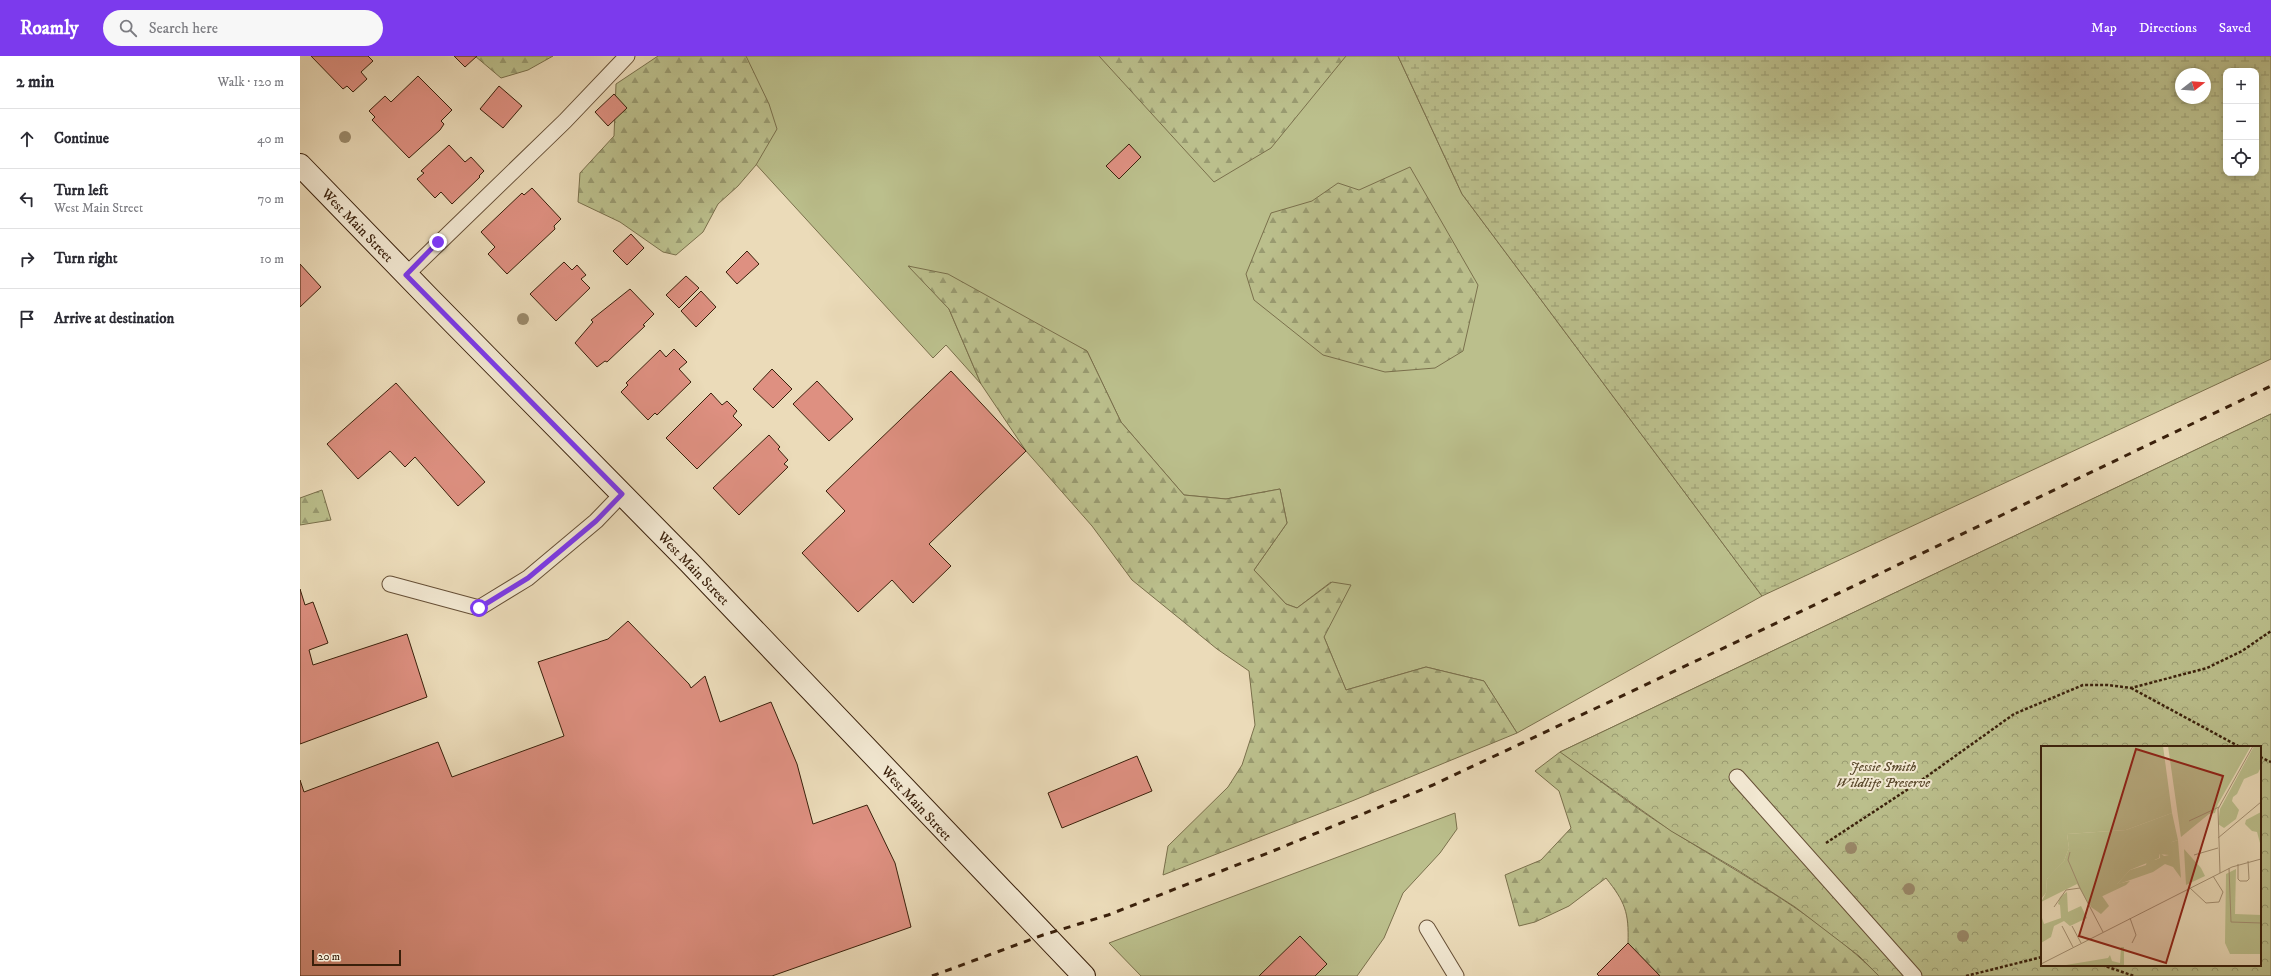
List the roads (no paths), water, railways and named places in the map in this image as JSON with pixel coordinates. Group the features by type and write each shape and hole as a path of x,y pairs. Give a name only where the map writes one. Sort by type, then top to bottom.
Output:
{"main road":[{"name":"West Main Street","path":"300,165 406,275 689,562 1084,976"}],"lane":[{"path":"406,275 565,121 628,56"},
{"path":"390,584 479,608 528,578 596,521 622,494"},
{"path":"1737,777 1914,976"},
{"path":"1427,928 1456,976"}],"railway":[{"path":"932,976 1043,935 1108,915 1273,851 1433,785 1785,619 2271,386"}],"park label":[{"name":"Jessie Smith Wildlife Preserve","path":"1883,774"}]}
